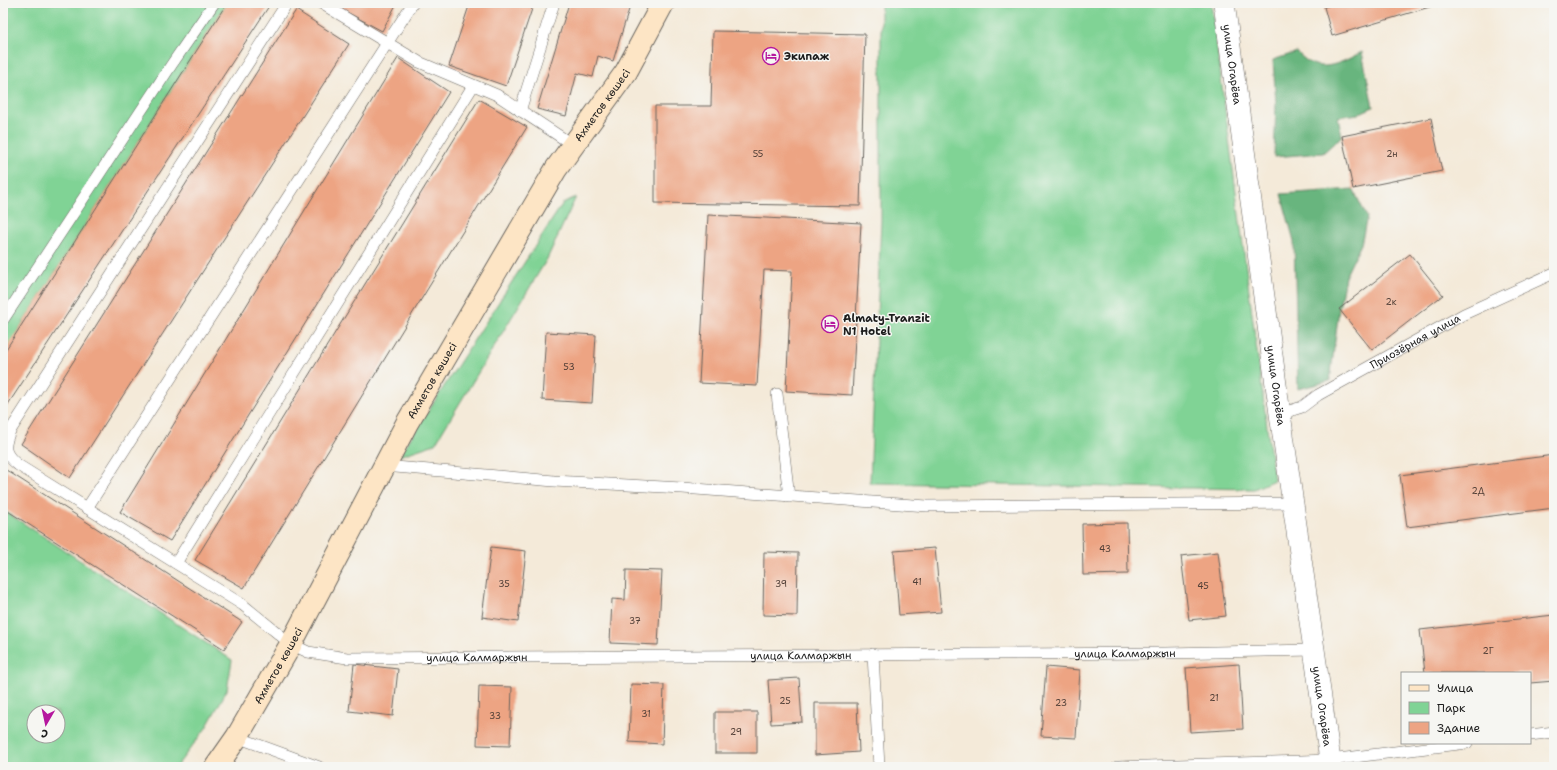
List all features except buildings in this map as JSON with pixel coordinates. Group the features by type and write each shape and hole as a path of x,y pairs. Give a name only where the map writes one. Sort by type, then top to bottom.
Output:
{"main road":[{"name":"Ахметов көшесі","path":"216,767 237,737 291,644 411,416 556,169 626,72 663,3"}],"street":[{"name":"улица Огарёва","path":"1224,3 1313,650 1331,763"}],"lane":[{"path":"3,320 214,3"},
{"name":"улица Калмаржын","path":"287,3 10,431 6,441 5,450 9,458 13,461 243,605 291,644 308,652 347,658 1158,653 1313,650"},
{"path":"321,3 419,62 497,95 573,145"},
{"path":"87,508 386,42 413,3"},
{"path":"520,111 554,3"},
{"path":"176,563 474,86"},
{"name":"Приозёрная улица","path":"1280,414 1302,407 1318,395 1464,314 1554,273"},
{"path":"777,394 788,497"},
{"path":"384,466 554,481 682,488 788,497 927,506 1293,503"},
{"path":"873,654 879,767"},
{"path":"1531,735 1554,732"},
{"path":"237,737 319,767"},
{"path":"1117,767 1331,763 1459,744"}],"green space":[{"path":"3,3 227,3 3,354"},
{"path":"881,3 1211,3 1274,480 1254,489 870,483 881,221"},
{"path":"1297,52 1303,58 1315,65 1329,66 1362,52 1373,107 1358,114 1338,117 1342,136 1323,153 1274,157 1276,104 1273,60"},
{"path":"1353,189 1367,217 1361,244 1345,277 1339,309 1330,381 1298,389 1294,241 1281,194"},
{"path":"576,197 547,259 435,444 399,456 563,203"},
{"path":"3,510 232,660 227,690 206,728 176,767 3,767"}],"place":[{"name":"Экипаж","path":"771,56"},
{"name":"Almaty-Tranzit N1 Hotel","path":"830,324"}]}
